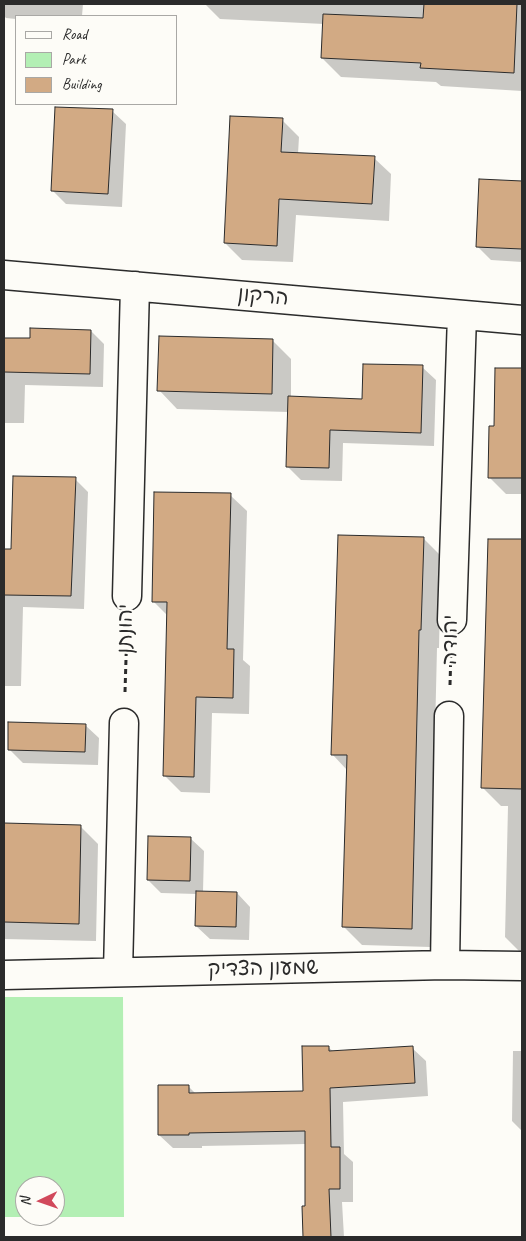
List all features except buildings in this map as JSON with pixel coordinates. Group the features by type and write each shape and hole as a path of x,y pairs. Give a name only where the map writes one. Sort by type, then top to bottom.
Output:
{"street":[{"name":"הרקון","path":"4,275 522,320"},
{"name":"יהונתן","path":"127,596 135,286"},
{"name":"יהודה","path":"452,620 462,315"},
{"path":"445,965 450,716"},
{"path":"118,972 124,723"},
{"name":"שמעון הצדיק","path":"4,976 445,965 522,966"}],"path":[{"name":"יהונתן","path":"124,723 127,596"},
{"name":"יהודה","path":"450,716 452,620"}],"green space":[{"path":"4,997 123,997 124,1217 65,1217 65,1176 15,1176 15,1217 4,1217"}]}
